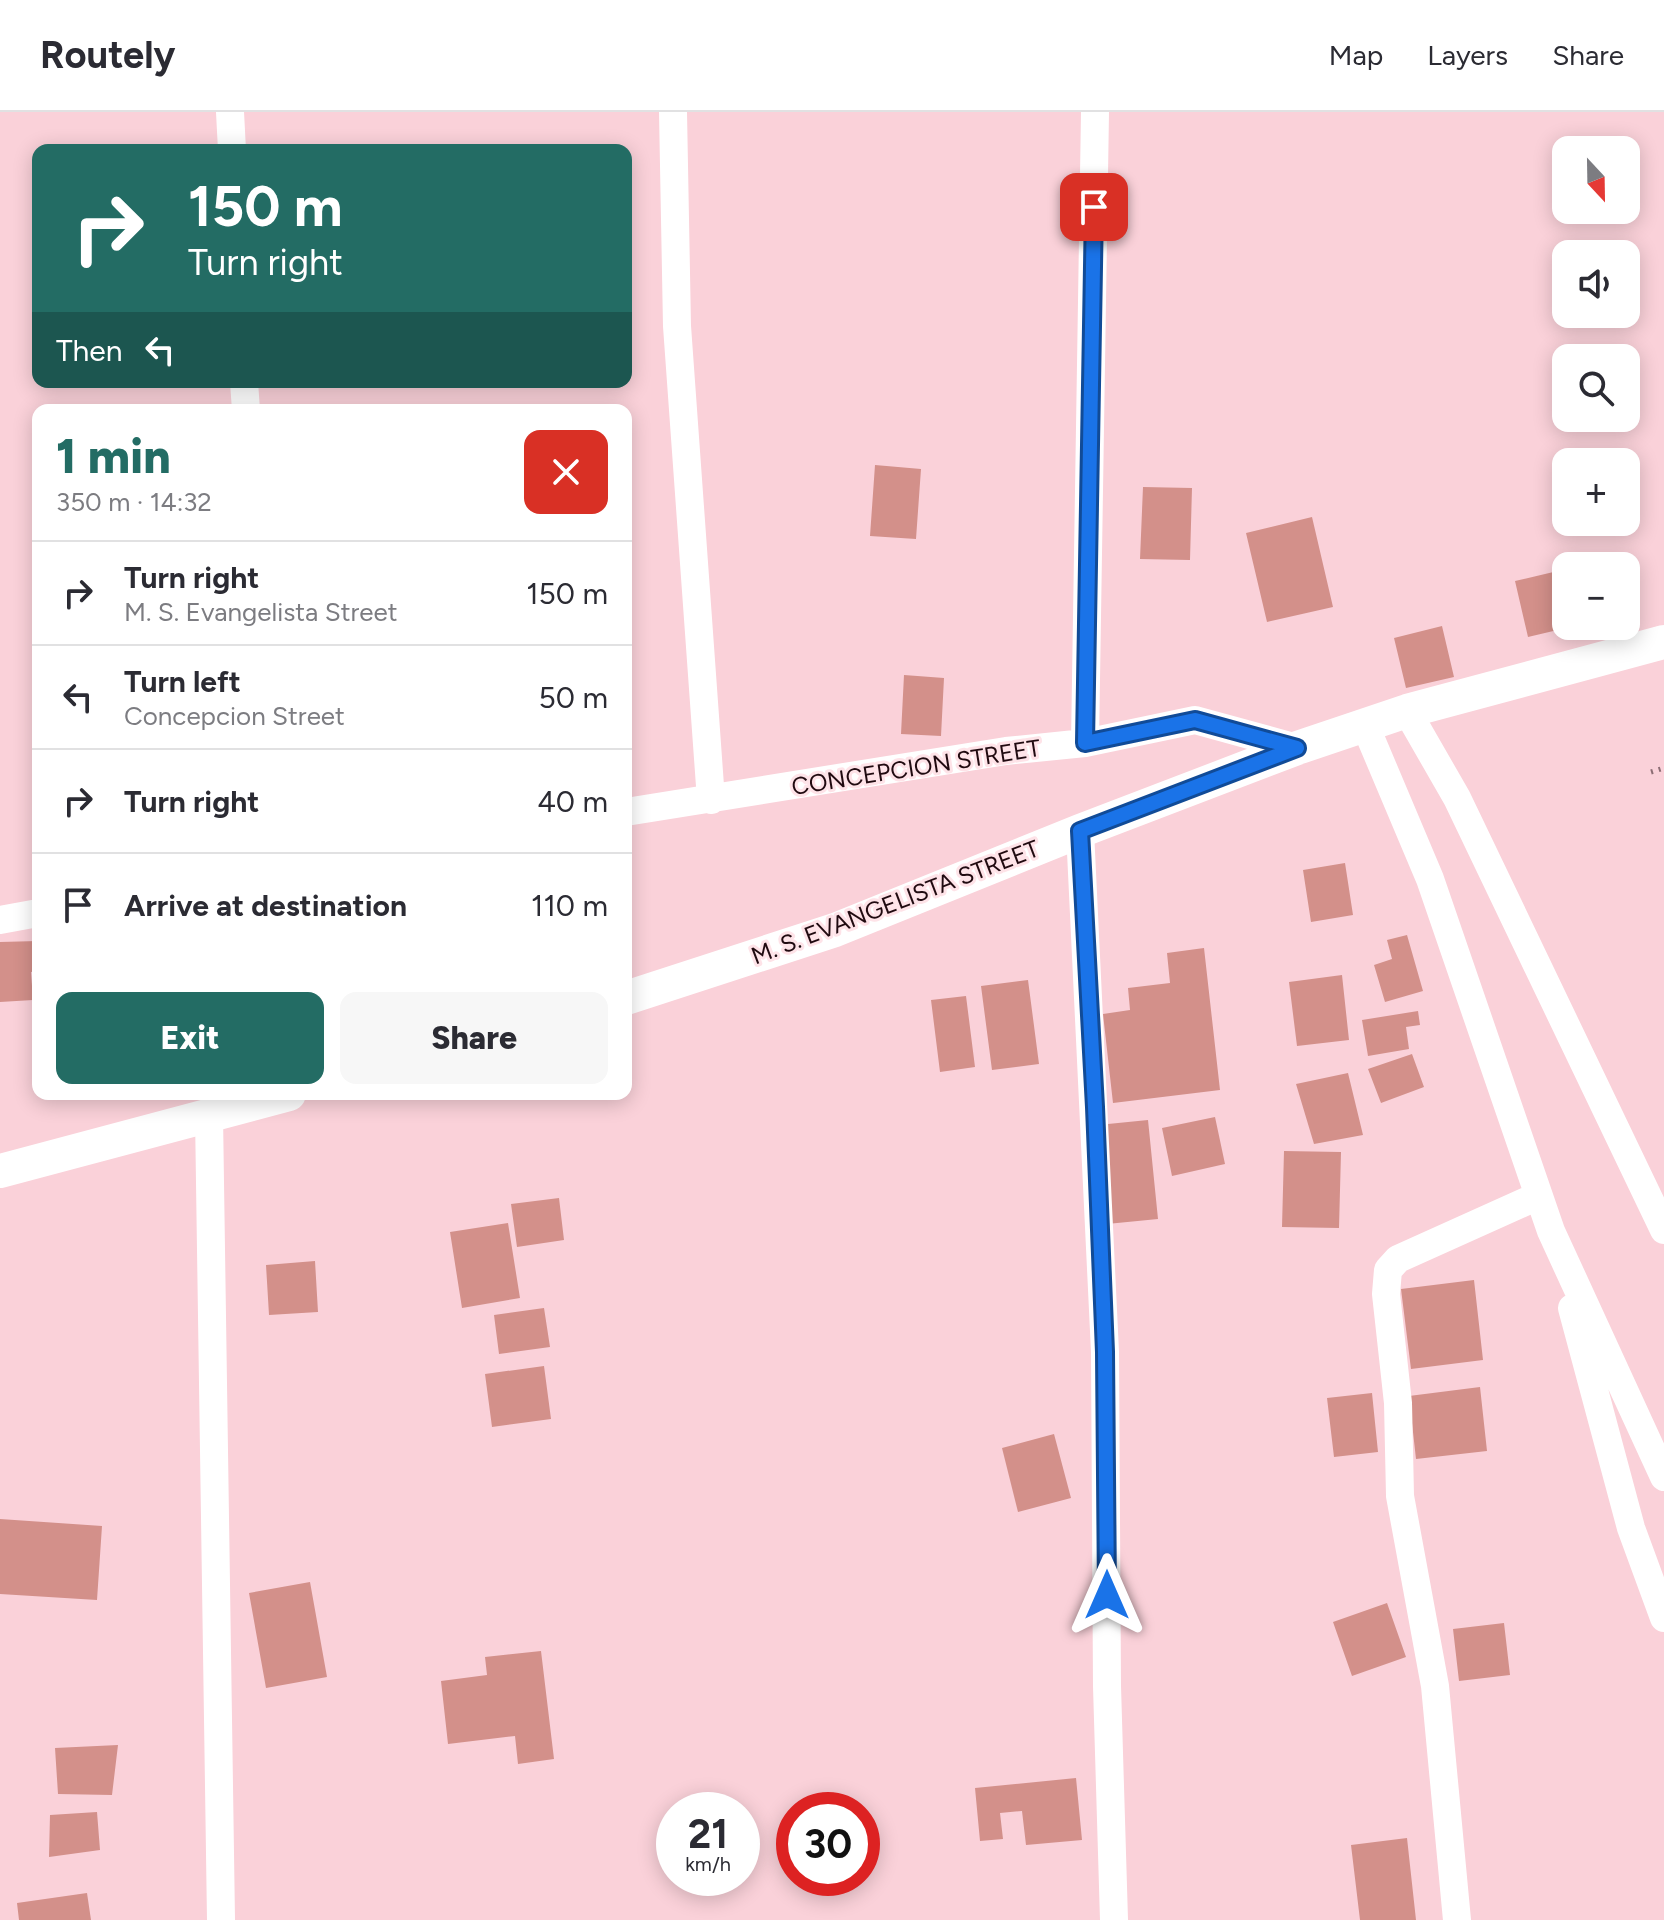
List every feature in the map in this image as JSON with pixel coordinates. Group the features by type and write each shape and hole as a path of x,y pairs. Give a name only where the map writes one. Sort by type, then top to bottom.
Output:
{"street":[{"path":"230,112 232,144"},
{"path":"673,112 677,326 711,800"},
{"path":"1085,743 1095,112"},
{"name":"M. S. EVANGELISTA STREET","path":"632,996 835,930 1297,748 1407,711 1664,642"},
{"path":"1407,711 1457,798 1664,1230"},
{"name":"CONCEPCION STREET","path":"632,811 1006,751 1085,743 1195,720 1297,748"},
{"path":"1365,725 1430,879 1551,1231 1664,1477"},
{"path":"1080,831 1105,1352 1107,1686 1114,1920"},
{"path":"0,920 32,914"},
{"path":"0,1171 266,1100"},
{"path":"209,1115 221,1920"},
{"path":"1457,1920 1435,1686 1400,1496 1398,1403 1386,1294 1388,1270 1398,1259 1538,1196"},
{"path":"1551,1231 1631,1528 1664,1618"}],"path":[{"path":"1651,772 1664,768"}],"building":[{"path":"875,465 921,469 916,539 870,536"},
{"path":"1143,487 1192,488 1190,560 1140,559"},
{"path":"1312,517 1333,607 1267,622 1246,533"},
{"path":"1552,572 1552,631 1528,637 1515,581"},
{"path":"1442,626 1454,677 1406,688 1394,638"},
{"path":"904,675 944,678 941,736 901,734"},
{"path":"1345,863 1353,915 1311,922 1303,870"},
{"path":"1407,935 1423,991 1385,1002 1374,965 1392,959 1387,940"},
{"path":"32,941 32,1000 0,1002 0,942"},
{"path":"1204,948 1220,1090 1113,1103 1103,1014 1130,1010 1128,988 1170,983 1167,953"},
{"path":"1342,975 1349,1040 1297,1046 1289,982"},
{"path":"1028,980 1039,1064 992,1070 981,986"},
{"path":"966,996 975,1067 940,1072 931,1000"},
{"path":"1418,1011 1420,1025 1406,1027 1409,1049 1368,1056 1362,1020"},
{"path":"1412,1054 1424,1087 1381,1103 1368,1069"},
{"path":"1348,1073 1363,1135 1314,1144 1296,1084"},
{"path":"1215,1117 1225,1164 1172,1176 1162,1128"},
{"path":"1148,1120 1158,1219 1107,1224 1098,1125"},
{"path":"1284,1151 1341,1152 1339,1228 1282,1227"},
{"path":"559,1198 564,1240 517,1247 511,1204"},
{"path":"508,1223 520,1298 462,1308 450,1232"},
{"path":"315,1261 318,1312 269,1315 266,1265"},
{"path":"1474,1280 1483,1360 1411,1369 1401,1289"},
{"path":"544,1308 550,1347 499,1354 494,1315"},
{"path":"544,1366 551,1419 492,1427 485,1374"},
{"path":"1480,1387 1487,1451 1416,1459 1409,1396"},
{"path":"1372,1393 1378,1452 1334,1457 1327,1398"},
{"path":"1054,1434 1071,1498 1018,1512 1002,1448"},
{"path":"0,1519 102,1526 97,1600 0,1594"},
{"path":"310,1582 327,1677 266,1688 249,1593"},
{"path":"1387,1603 1406,1657 1352,1676 1333,1622"},
{"path":"1504,1623 1510,1675 1459,1681 1453,1629"},
{"path":"541,1651 554,1759 518,1764 515,1736 448,1744 441,1681 487,1675 485,1657"},
{"path":"118,1745 112,1795 58,1794 55,1748"},
{"path":"1076,1778 1082,1840 1026,1845 1022,1811 1000,1813 1003,1839 980,1841 975,1788"},
{"path":"97,1812 100,1850 49,1857 50,1815"},
{"path":"1407,1838 1416,1920 1360,1920 1351,1845"},
{"path":"87,1893 91,1920 19,1920 17,1903"}],"route":[{"path":"1094,207 1085,743 1195,720 1297,748 1080,831 1105,1352 1107,1595"}]}
